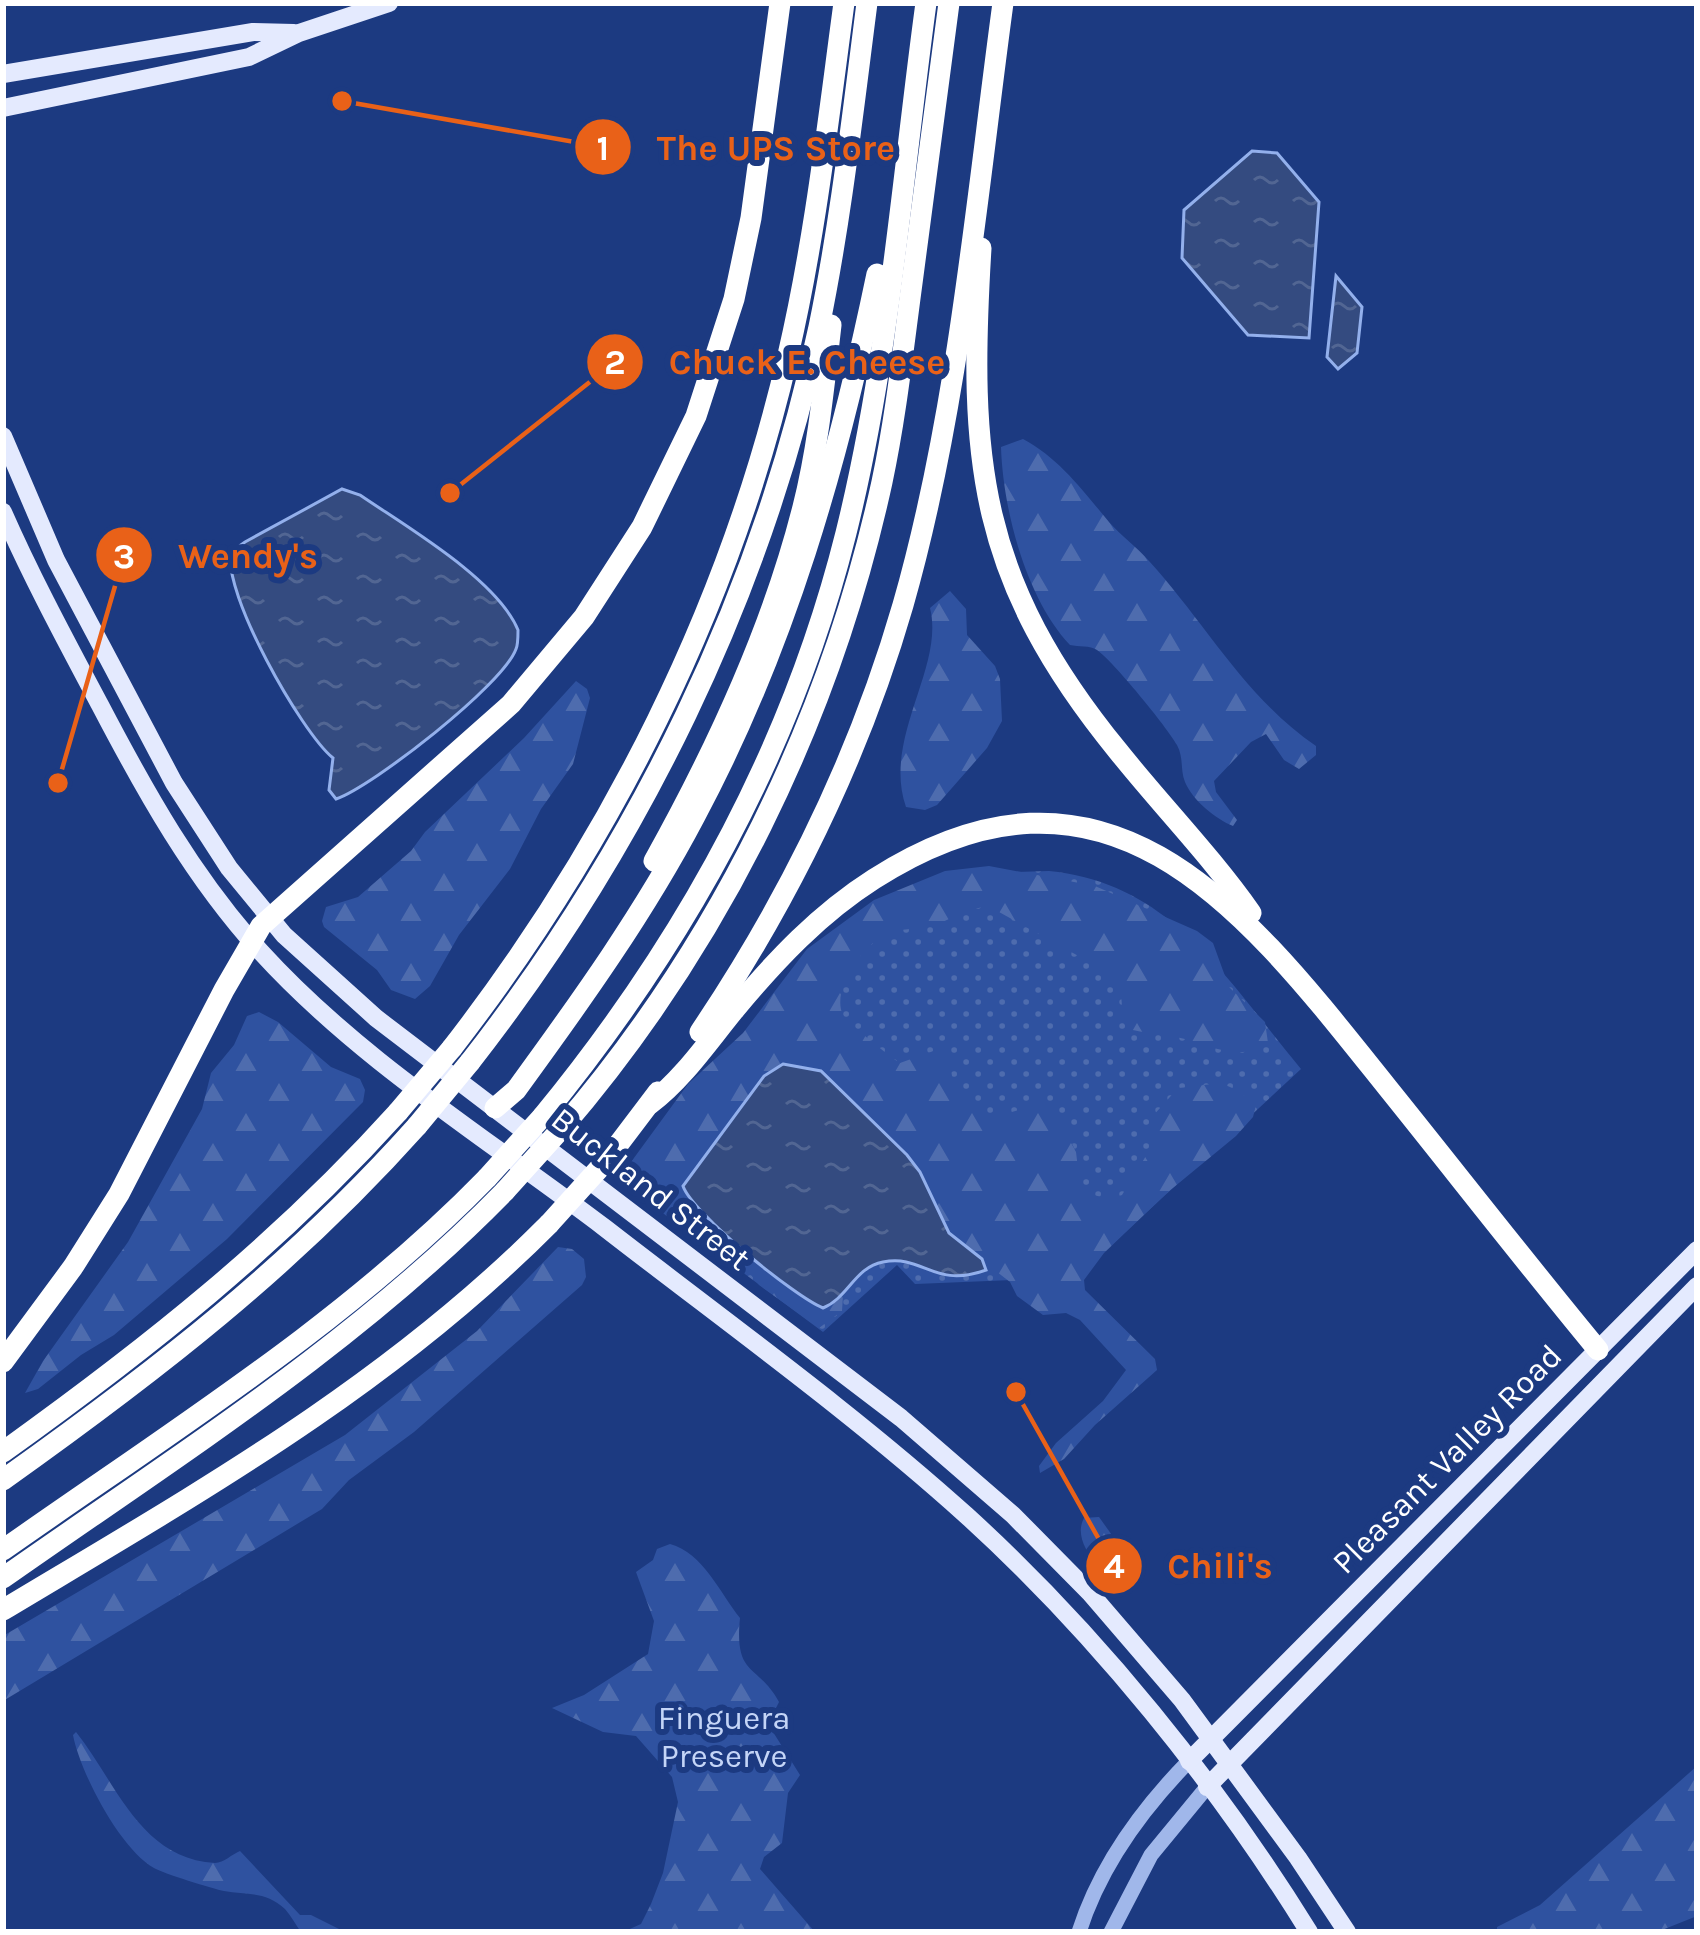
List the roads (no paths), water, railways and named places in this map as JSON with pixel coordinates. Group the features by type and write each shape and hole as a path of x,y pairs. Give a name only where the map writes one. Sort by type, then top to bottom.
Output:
{"highway":[{"path":"3,1362 58,1290 119,1194 251,940 268,917 441,770 520,694 584,617 642,527 696,416 734,298 752,218 780,3"},
{"path":"3,1480 137,1384 242,1300 344,1204 417,1126 609,813 664,705 721,574 767,437 799,308 844,3"},
{"path":"3,1452 149,1347 244,1267 332,1183 398,1112 461,1055 543,964 598,877 659,769 714,653 752,556 799,408 824,298 867,3"},
{"path":"552,1122 694,904 746,806 793,696 834,578 861,466 926,3"},
{"path":"3,1578 343,1336 425,1268 640,1029 716,912 783,781 840,634 872,525 894,418 949,3"},
{"path":"3,1610 257,1458 333,1407 460,1308 549,1224 605,1162 739,972 791,880 846,765 883,668 912,571 937,465 1003,3"},
{"path":"991,93 976,391 983,478 1006,566 1039,640 1077,698 1242,900 1281,958 1598,1350"},
{"path":"495,1108 519,1087 639,914 707,794 756,688 794,591 832,466 910,124"},
{"path":"495,1108 505,1083 609,937 650,868 711,750 761,633 794,540 810,475 842,242 841,195"},
{"path":"650,1104 816,922 892,868 971,834 1024,825 1062,825 1149,848 1202,883 1281,958"},
{"path":"3,1550 332,1316 496,1185"}],"main road":[{"path":"3,108 249,57 299,33 388,3"},
{"path":"3,74 253,32 299,33"},
{"name":"Buckland Street","path":"3,436 56,560 163,763 215,848 268,917 345,992 901,1418 1031,1533 1122,1628 1211,1738 1346,1932"},
{"name":"Buckland Street","path":"3,512 154,806 195,870 251,940 341,1030 896,1455 1009,1556 1111,1664 1189,1761 1309,1932"},
{"path":"477,1133 495,1108"},
{"name":"Pleasant Valley Road","path":"1189,1761 1697,1250"},
{"name":"Pleasant Valley Road","path":"1207,1787 1697,1286"},
{"path":"1598,1350 1615,1369"},
{"path":"1009,1556 1031,1533"},
{"path":"1401,1548 1413,1575"}],"street":[{"path":"1079,1932 1120,1846 1156,1795 1189,1761"},
{"path":"1111,1932 1151,1855 1207,1787"}],"water":[{"path":"1252,151 1277,153 1319,202 1309,338 1248,335 1182,258 1184,210"},
{"path":"1336,276 1362,307 1357,353 1338,369 1327,357"},
{"path":"342,489 360,495 471,573 507,611 518,634 506,665 463,709 378,775 336,799 329,790 333,758 284,692 251,628 231,571 231,552"},
{"path":"783,1064 821,1071 907,1155 949,1233 982,1259 986,1270 953,1276 909,1263 883,1262 865,1270 823,1308 769,1272 705,1215 683,1186 764,1076"}],"place":[{"name":"The UPS Store","path":"342,101"},
{"name":"Chuck E. Cheese","path":"450,493"},
{"name":"Wendy's","path":"58,783"},
{"name":"Chili's","path":"1016,1392"}],"park label":[{"name":"Finguera Preserve","path":"724,1737"}]}
